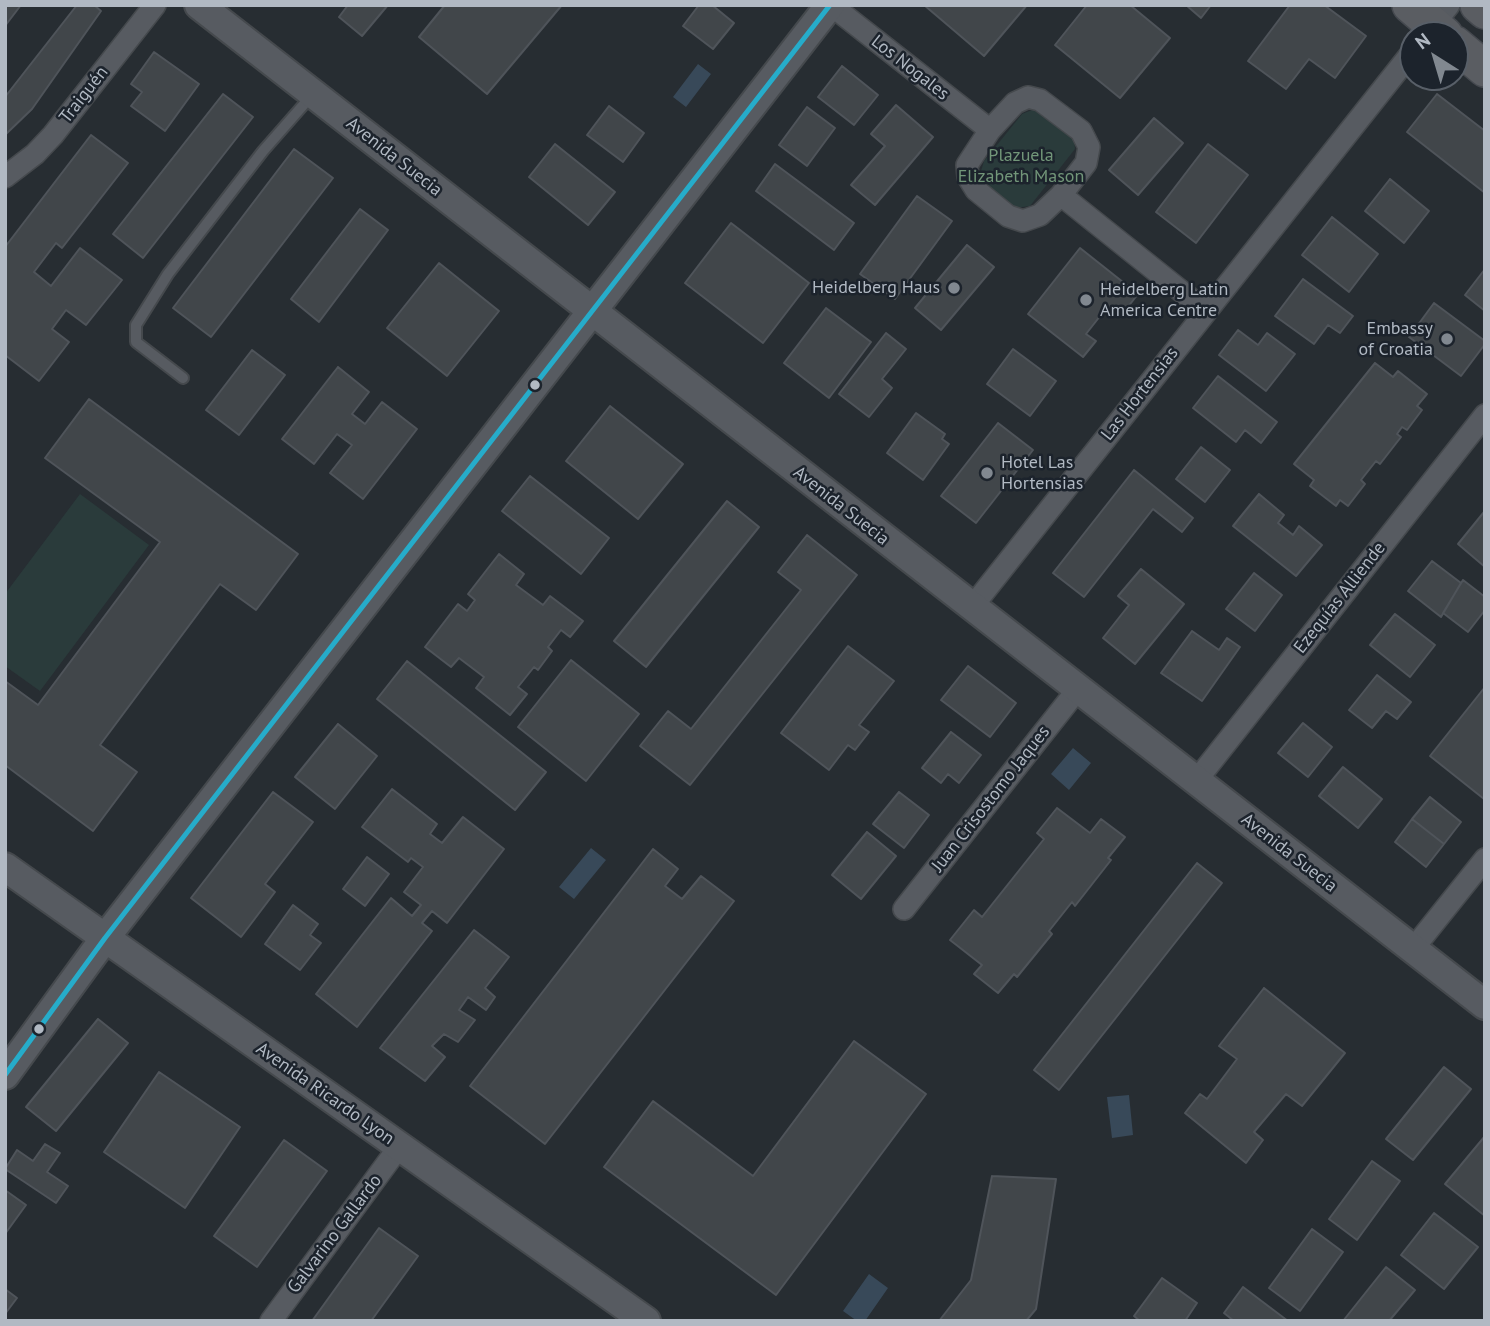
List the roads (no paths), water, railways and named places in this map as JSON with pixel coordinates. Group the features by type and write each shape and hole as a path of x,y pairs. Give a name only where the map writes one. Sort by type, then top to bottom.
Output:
{"main road":[{"path":"1478,5 1485,11"},
{"path":"1469,57 1485,69"}],"street":[{"name":"Traiguén","path":"5,177 44,145 155,5"},
{"name":"Avenida Suecia","path":"199,5 1485,1005"},
{"name":"Los Nogales","path":"831,5 990,130"},
{"path":"5,1075 104,937 831,5"},
{"name":"Las Hortensias","path":"972,607 1399,71"},
{"path":"1028,97 1040,100 1081,131 1088,147 1086,163 1061,195 1040,215 1023,221 1008,216 976,190 968,177 967,165 990,130 1015,103 1028,97"},
{"path":"1061,195 1206,311"},
{"name":"Ezequías Alliende","path":"1196,780 1485,415"},
{"name":"Juan Crisostomo Jaques","path":"904,909 1078,689"},
{"path":"1413,949 1485,859"},
{"name":"Avenida Ricardo Lyon","path":"5,867 646,1321"},
{"name":"Galvarino Gallardo","path":"271,1321 400,1146"}],"lane":[{"path":"183,378 136,342 136,325 167,274 262,151 313,94"}],"water":[{"path":"698,64 711,74 686,107 673,97"},
{"path":"1073,748 1091,763 1069,790 1051,774"},
{"path":"591,848 606,860 574,899 559,887"},
{"path":"1129,1095 1133,1135 1112,1138 1107,1097"},
{"path":"869,1274 888,1288 865,1321 857,1321 843,1311"}],"place":[{"name":"Heidelberg Haus","path":"954,288"},
{"name":"Heidelberg Latin America Centre","path":"1086,300"},
{"name":"Embassy of Croatia","path":"1447,339"},
{"name":"Hotel Las Hortensias","path":"987,473"}],"park label":[{"name":"Plazuela Elizabeth Mason","path":"1021,166"}]}
